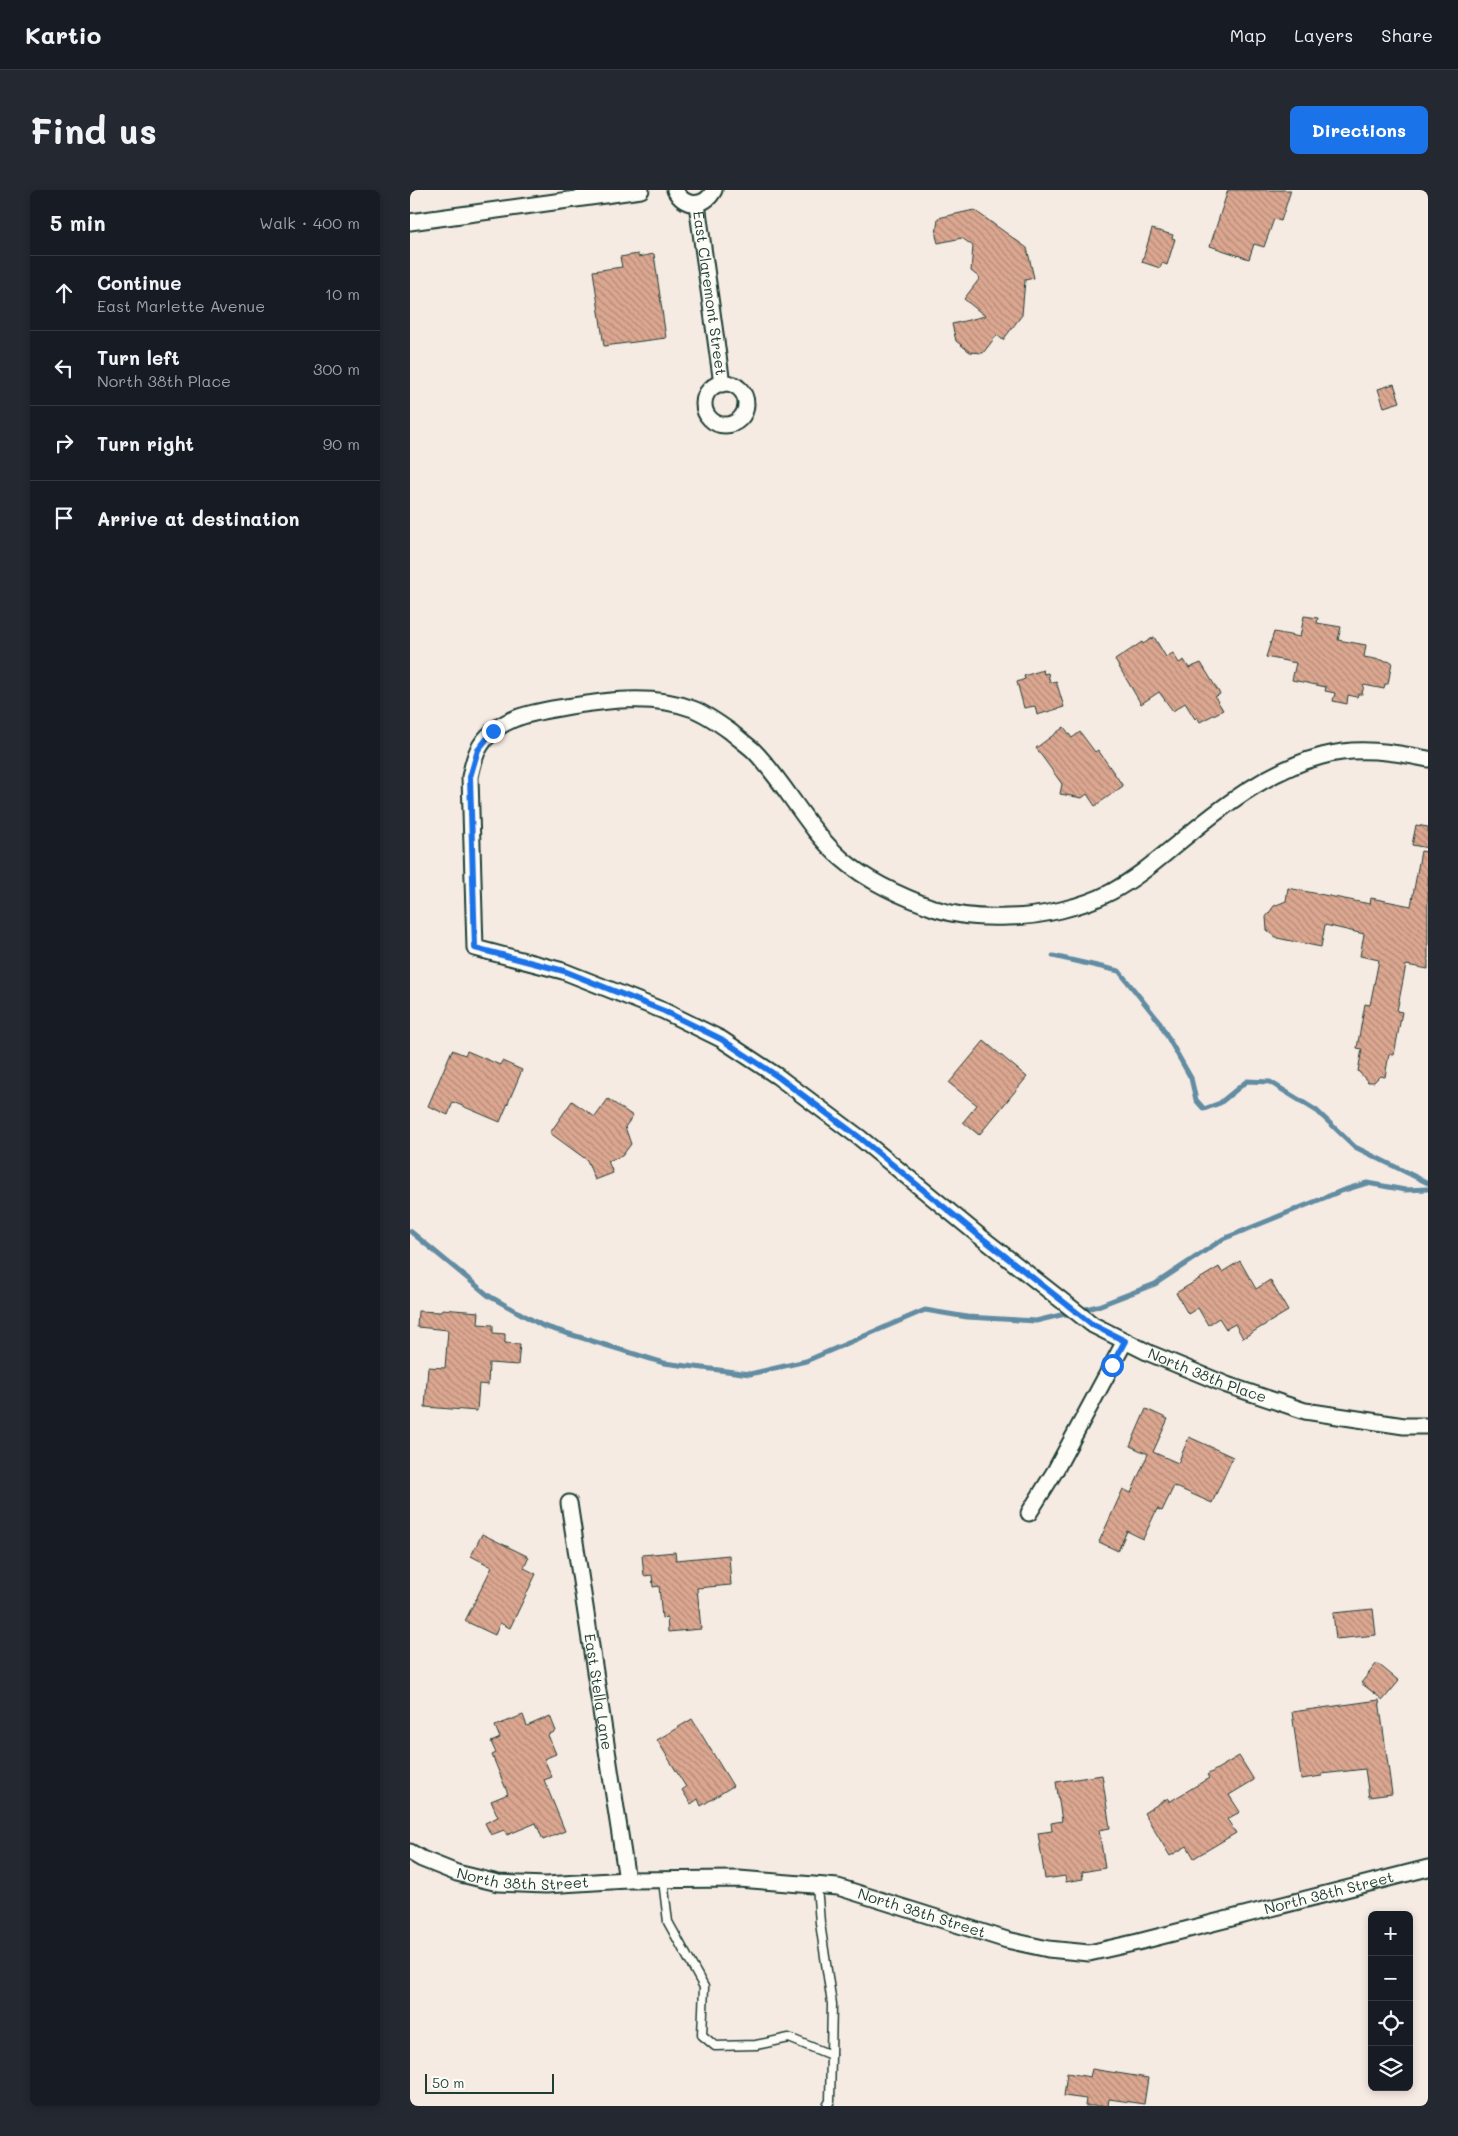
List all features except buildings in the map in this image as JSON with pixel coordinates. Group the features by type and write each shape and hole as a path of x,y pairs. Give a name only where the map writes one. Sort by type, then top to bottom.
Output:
{"street":[{"path":"410,222 641,190"},
{"name":"East Claremont Street","path":"675,190 684,201 697,204 709,198 714,190"},
{"name":"East Claremont Street","path":"697,204 722,384"},
{"name":"North 38th Place","path":"1428,759 1394,752 1359,751 1324,755 1290,766 1250,788 1156,861 1110,893 1050,913 1026,917 990,918 938,910 880,886 841,859 810,824 771,771 752,749 721,724 694,709 659,700 608,702 522,714 493,731 478,750 470,777 475,948 564,971 664,1011 721,1039 777,1076 860,1138 977,1234 1093,1325 1149,1353 1227,1385 1305,1411 1395,1425 1428,1426"},
{"path":"1029,1514 1055,1471 1125,1341"},
{"name":"East Stella Lane","path":"569,1503 627,1880"},
{"name":"North 38th Street","path":"410,1852 457,1873 498,1884 546,1885 627,1880 739,1879 838,1887 1007,1940 1048,1949 1088,1953 1428,1868"}],"lane":[{"path":"663,1880 668,1922 704,1987 702,2035 715,2046 756,2045 789,2038 831,2056"},
{"path":"817,1886 820,1923 832,2004 830,2101 827,2106"}],"waterway":[{"path":"1053,956 1119,971 1158,1020 1191,1078 1196,1100 1204,1109 1220,1103 1247,1081 1270,1082 1317,1111 1355,1147 1428,1183"},
{"path":"410,1231 489,1296 543,1326 664,1363 750,1374 806,1361 925,1310 967,1317 1036,1321 1098,1306 1155,1284 1223,1239 1341,1191 1367,1183 1405,1190 1428,1189"}],"route":[{"path":"493,731 478,750 470,777 475,948 564,971 664,1011 721,1039 777,1076 860,1138 977,1234 1093,1325 1125,1341 1112,1365"}]}
